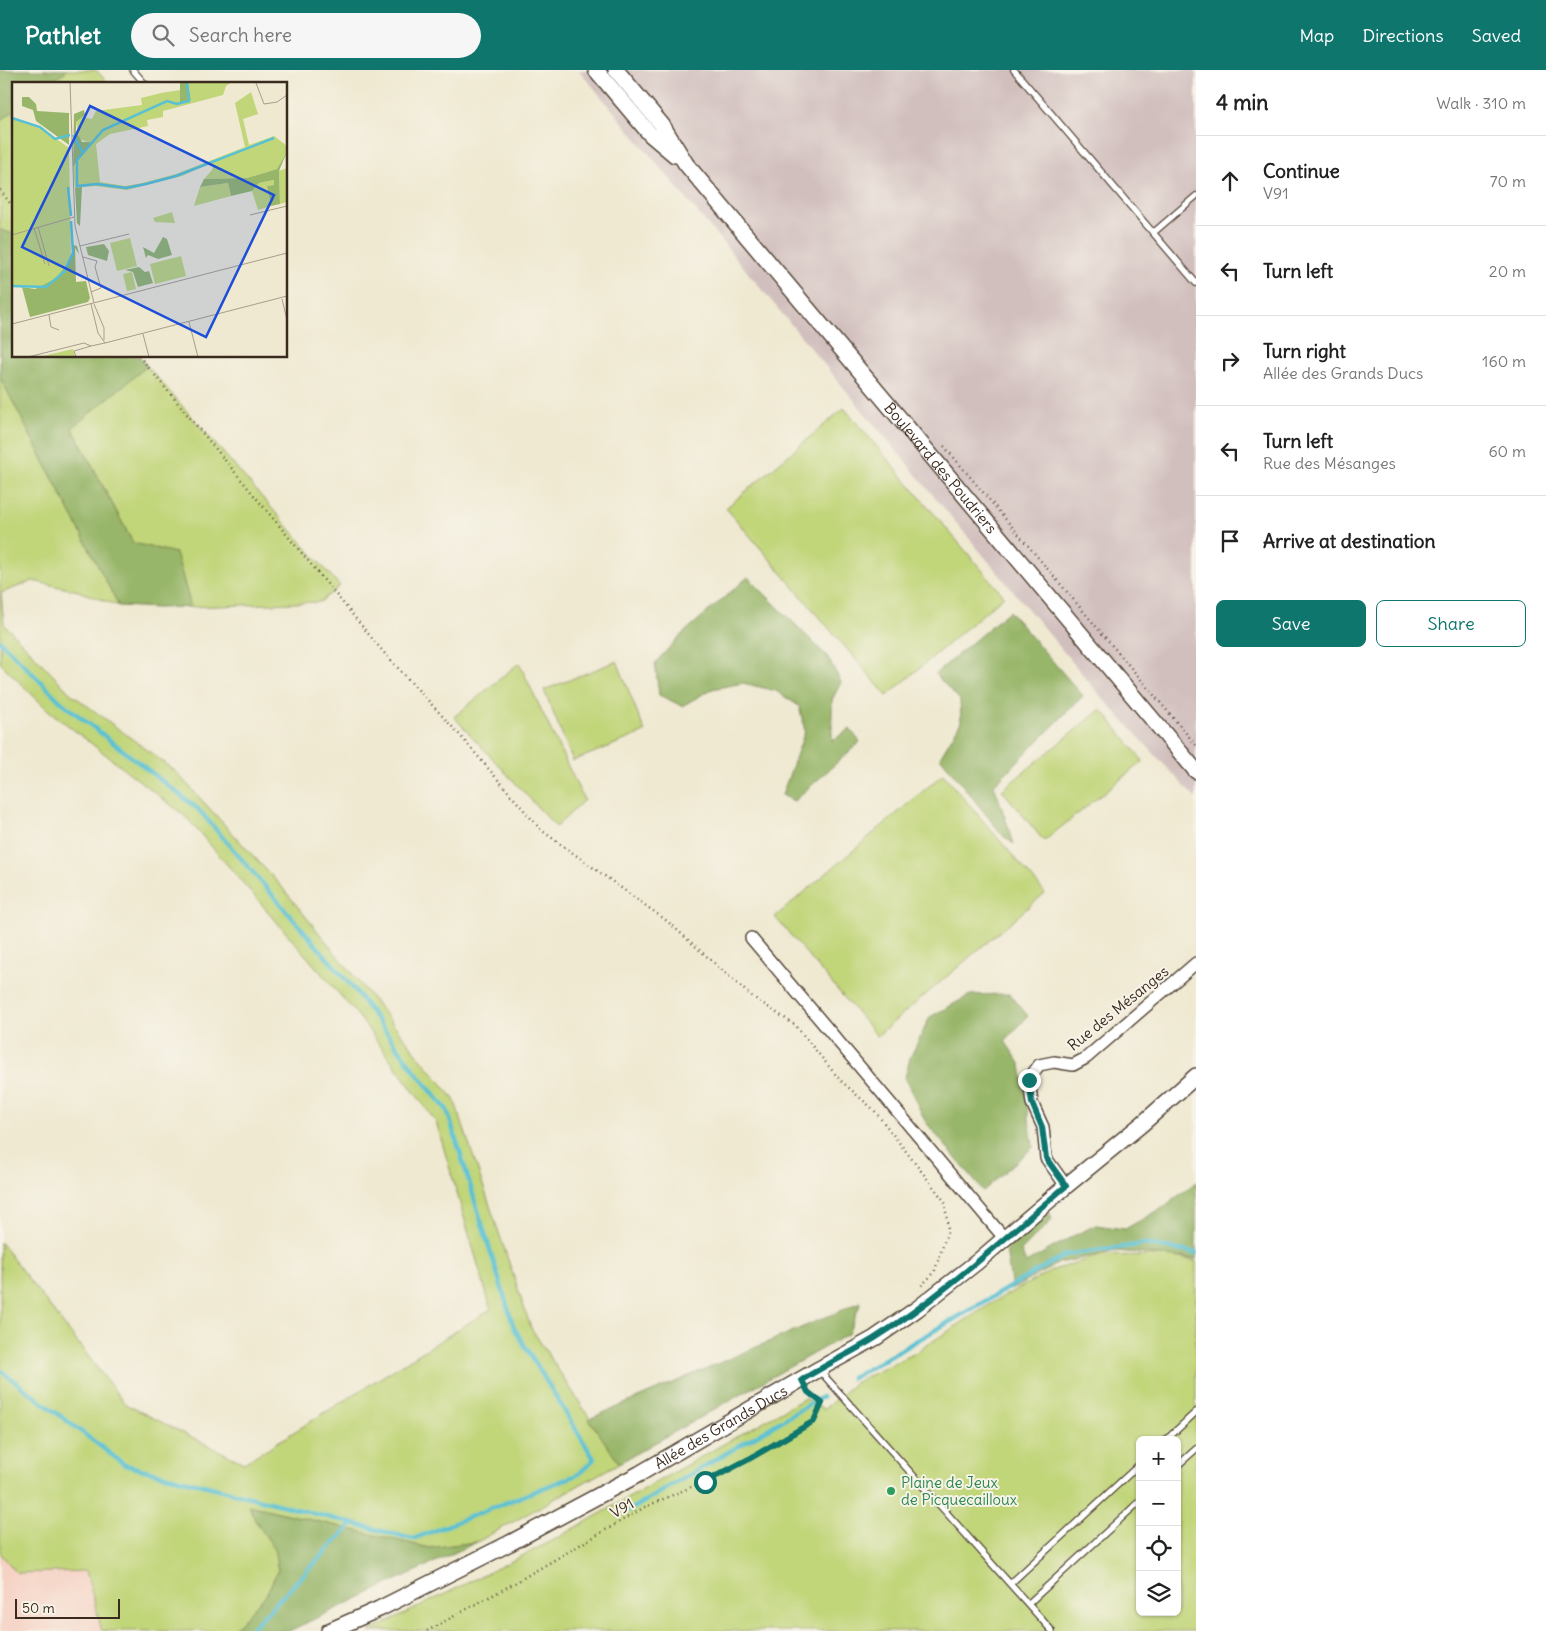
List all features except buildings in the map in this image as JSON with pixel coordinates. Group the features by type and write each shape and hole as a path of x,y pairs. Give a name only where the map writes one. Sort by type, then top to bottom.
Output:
{"main road":[{"name":"Boulevard des Poudriers","path":"596,70 650,134 686,164"},
{"name":"Boulevard des Poudriers","path":"616,70 662,125 686,164 1196,771"},
{"name":"Allée des Grands Ducs","path":"329,1631 379,1609 510,1543 805,1386 819,1369 875,1338 959,1277 1142,1124 1196,1076"}],"street":[{"path":"751,938 1005,1239"},
{"name":"Rue des Mésanges","path":"1066,1186 1046,1158 1042,1127 1032,1103 1029,1080 1039,1065 1054,1062 1073,1064 1086,1058 1196,963"}],"lane":[{"path":"133,70 143,82"},
{"path":"1014,70 1196,283"},
{"path":"1153,233 1196,196"},
{"path":"819,1369 1052,1631"},
{"path":"1170,1436 1196,1412"},
{"path":"1181,1462 1196,1449"},
{"path":"1010,1584 1136,1468"},
{"path":"1028,1604 1136,1505"}],"path":[{"path":"0,190 12,205"},
{"path":"141,358 385,654 458,734 541,830 667,920 750,995 795,1025 840,1080 874,1110 945,1202 948,1230 934,1273 915,1292"},
{"name":"V91","path":"427,1631 513,1584 645,1507 705,1482 814,1421 822,1403 805,1386"}],"shaded area":[{"path":"579,70 1196,70 1196,799 1098,693"},
{"path":"0,1554 17,1573 86,1571 102,1631 0,1631"}],"green space":[{"path":"0,70 67,70 52,82 12,82 12,112 0,121"},
{"path":"67,70 96,70 107,82 52,82"},
{"path":"12,112 12,233 0,230 0,121"},
{"path":"0,230 12,233 12,358 141,358 147,366 72,428 133,543 176,553 191,607 119,606 0,377"},
{"path":"147,366 340,586 320,602 191,607 176,554 133,543 72,427"},
{"path":"0,377 119,606 78,591 33,581 1,593 4,624 70,693 174,770 281,886 454,1099 531,1328 619,1463 477,1542 429,1548 249,1505 255,1520 274,1548 278,1570 266,1595 232,1631 102,1631 86,1571 17,1573 0,1553 0,1242 125,1404 244,1463 491,1309 436,1122 360,1018 185,816 48,710 0,663"},
{"path":"844,408 1004,596 887,696 726,508"},
{"path":"748,577 827,656 841,682 832,700 832,741 850,729 860,742 794,801 782,795 805,731 799,706 776,691 743,683 712,689 682,706 659,695 655,663 681,635"},
{"path":"1009,611 1083,696 994,785 1014,844 1004,837 940,757 961,722 960,700 935,674"},
{"path":"617,661 645,732 573,761 544,690"},
{"path":"519,663 584,800 556,827 454,717"},
{"path":"1101,709 1143,761 1044,841 1002,790"},
{"path":"943,774 1045,893 877,1036 775,917"},
{"path":"1010,994 1028,1016 1005,1041 1021,1065 1033,1147 983,1191 925,1121 905,1078 910,1058 930,1017 970,995"},
{"path":"1196,1182 1196,1259 1117,1251 1059,1263 1012,1289 1006,1250 1050,1213 1052,1220 1021,1251 1026,1263 1096,1225 1125,1229 1161,1209"},
{"name":"Plaine de Jeux de Picquecailloux","path":"1101,1255 1168,1256 1196,1261 1196,1631 370,1631 552,1541 805,1398 824,1409 856,1382 913,1354 995,1301 1053,1270"},
{"path":"861,1302 848,1334 619,1463 589,1419"},
{"path":"249,1505 429,1548 477,1542 289,1631 232,1631 266,1595 278,1570 274,1548 255,1520"}],"waterway":[{"path":"0,641 61,702 198,809 354,989 418,1075 447,1110 514,1328 594,1459 579,1474 413,1539 125,1465 0,1370"},
{"path":"852,1378 1065,1255 1145,1244 1196,1253"},
{"path":"630,1510 822,1397"},
{"path":"249,1631 352,1524"}],"place":[{"name":"Plaine de Jeux de Picquecailloux","path":"891,1491"}],"route":[{"path":"705,1482 814,1421 822,1403 808,1392 802,1380 875,1338 917,1309 959,1277 1066,1186 1046,1158 1042,1127 1032,1103 1029,1080"}]}
